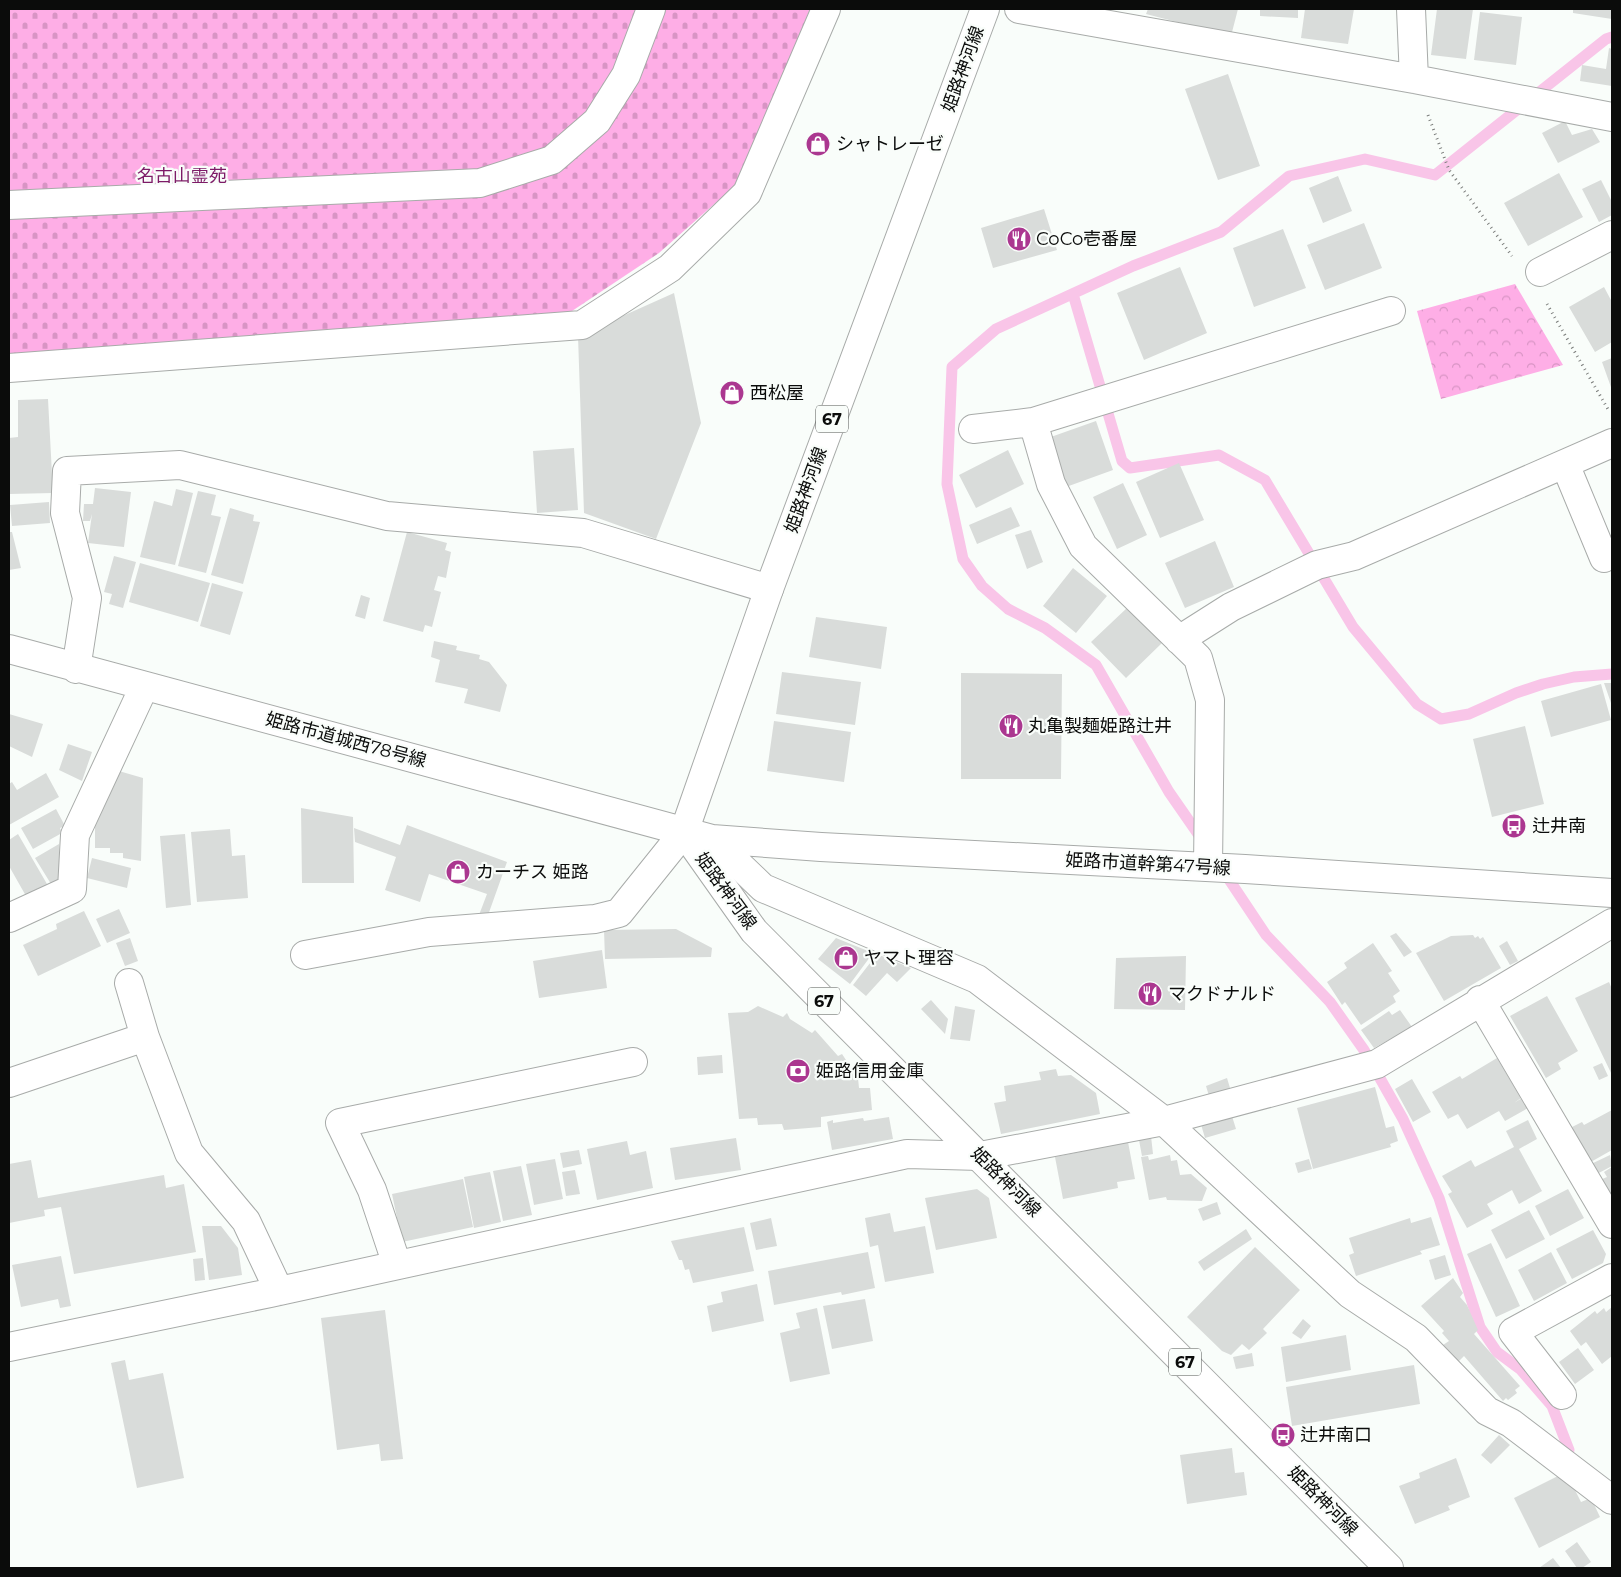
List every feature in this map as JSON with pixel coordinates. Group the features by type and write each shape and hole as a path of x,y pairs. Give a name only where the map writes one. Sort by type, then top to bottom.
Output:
{"street":[{"path":"9,205 480,183 552,160 597,121 626,75 650,9"},
{"path":"9,368 582,325 670,268 747,193 826,9"},
{"name":"姫路神河線","path":"986,9 769,589 684,832 754,931 1389,1568"},
{"path":"1019,9 1414,79 1612,117"},
{"path":"1411,9 1414,79"},
{"path":"1533,278 1612,235"},
{"path":"973,429 1033,422 1391,311"},
{"path":"1033,422 1051,484 1083,546 1198,658 1210,700 1208,867"},
{"path":"1180,640 1231,607 1317,565 1354,556 1612,443"},
{"path":"1565,464 1604,558"},
{"path":"76,669 87,598 66,513 67,471 180,465 387,516 584,533 769,589"},
{"name":"姫路市道城西78号線","path":"9,650 589,804 684,832"},
{"path":"9,918 72,889 75,835 144,687"},
{"path":"305,955 428,932 595,919 618,913 684,832"},
{"name":"姫路市道幹第47号線","path":"684,832 712,839 821,847 1208,867 1612,893"},
{"path":"712,839 763,888 977,979 1164,1121 1350,1294 1416,1338 1487,1411 1510,1423 1612,1500"},
{"path":"9,1347 279,1291 907,1154 980,1156 1164,1121 1377,1064 1480,1000 1612,923"},
{"path":"129,983 145,1037 189,1153 246,1221 279,1291"},
{"path":"1480,1000 1612,1224"},
{"path":"9,1083 145,1037"},
{"path":"397,1265 372,1190 340,1123 633,1062"},
{"path":"1562,1395 1513,1332 1612,1278"}],"path":[{"path":"1414,79 1449,170 1533,278 1612,415"}],"green space":[{"name":"名古山霊苑","path":"9,9 810,9 738,183 659,253 569,313 9,356"},
{"path":"1515,284 1563,365 1441,399 1417,311"}],"building":[{"path":"1148,9 1238,9 1231,36 1146,14"},
{"path":"1260,9 1298,9 1298,18 1260,16"},
{"path":"1305,9 1354,9 1348,44 1301,38"},
{"path":"1437,9 1473,9 1466,59 1431,55"},
{"path":"1573,9 1612,9 1612,19 1573,13"},
{"path":"1480,12 1522,17 1516,65 1474,60"},
{"path":"1609,48 1612,49 1612,86 1580,81 1582,65 1606,69"},
{"path":"1228,74 1260,166 1218,180 1185,89"},
{"path":"1565,121 1572,135 1592,129 1600,142 1558,163 1542,133"},
{"path":"1559,173 1583,217 1528,246 1504,203"},
{"path":"1338,176 1352,211 1323,223 1309,188"},
{"path":"1601,180 1612,202 1612,215 1599,222 1582,189"},
{"name":"CoCo壱番屋","path":"1044,209 1057,250 993,268 981,228"},
{"path":"1364,223 1382,268 1325,290 1307,245"},
{"path":"1283,229 1306,288 1254,307 1233,248"},
{"path":"1180,267 1207,333 1144,360 1117,293"},
{"path":"1604,287 1612,302 1612,342 1595,352 1569,307"},
{"path":"674,293 701,423 656,539 584,513 578,336"},
{"path":"1612,358 1612,390 1602,362"},
{"path":"48,399 53,493 9,494 9,438 18,437 18,400"},
{"path":"1096,421 1113,470 1066,487 1048,438"},
{"path":"574,448 578,510 537,513 533,451"},
{"path":"1008,450 1024,484 976,508 959,475"},
{"path":"1179,463 1204,520 1160,538 1136,482"},
{"path":"1123,483 1147,535 1117,549 1093,497"},
{"path":"95,488 131,492 124,547 88,543 92,514 90,521 83,521 84,504 93,504"},
{"path":"176,489 193,493 175,565 140,557 154,501 172,506"},
{"path":"198,491 216,495 211,515 221,517 206,573 178,566"},
{"path":"49,502 50,523 12,526 10,505"},
{"path":"1011,507 1020,526 977,544 969,525"},
{"path":"230,508 254,515 253,521 260,522 243,584 211,575"},
{"path":"1031,530 1043,562 1027,569 1015,535"},
{"path":"9,532 12,532 21,568 9,570"},
{"path":"407,532 447,543 445,550 451,552 446,578 438,576 434,590 441,592 432,627 425,625 423,632 383,621"},
{"path":"1215,541 1234,587 1185,608 1165,563"},
{"path":"114,556 136,562 123,608 109,604 112,594 104,592"},
{"path":"140,563 210,583 198,622 129,602"},
{"path":"1073,568 1107,596 1076,633 1043,606"},
{"path":"212,583 243,592 230,635 200,626"},
{"path":"361,595 370,598 365,619 355,616"},
{"path":"1128,607 1162,643 1126,678 1091,642"},
{"path":"816,617 887,627 881,669 809,657"},
{"path":"434,641 457,646 456,650 480,655 479,659 489,662 507,685 500,712 464,703 468,689 435,682 440,660 431,657"},
{"path":"782,672 861,682 855,725 776,714"},
{"name":"丸亀製麺姫路辻井","path":"961,673 1062,674 1061,779 961,779"},
{"path":"1604,683 1612,683 1612,706"},
{"path":"1601,684 1611,720 1551,737 1541,701"},
{"path":"9,714 43,724 32,757 9,746"},
{"path":"774,721 851,732 844,782 767,771"},
{"path":"1525,726 1544,804 1492,817 1473,739"},
{"path":"68,744 92,752 82,781 59,770"},
{"path":"112,769 143,778 141,861 123,858 123,853 110,853 110,848 95,848 95,818"},
{"path":"46,773 59,797 9,825 9,784 12,782 17,790"},
{"path":"301,808 353,817 354,883 302,883"},
{"path":"56,809 65,826 60,828 62,833 33,849 21,828"},
{"path":"407,825 507,862 487,918 479,915 487,894 429,874 420,902 385,890 396,857 355,842 354,828 400,845"},
{"path":"230,829 232,856 245,855 248,898 197,902 191,832"},
{"path":"18,834 47,884 26,896 9,866 9,840"},
{"path":"185,834 191,905 166,908 160,836"},
{"path":"59,844 59,880 51,884 35,858"},
{"path":"92,858 131,868 127,888 87,878"},
{"path":"119,909 130,933 107,943 96,919"},
{"path":"84,911 101,946 38,976 23,945 57,929 56,924"},
{"path":"676,929 712,948 711,957 605,959 604,930"},
{"path":"1396,933 1412,952 1404,957 1390,936"},
{"path":"1473,935 1475,938 1478,936 1480,939 1483,937 1501,968 1444,1001 1416,953 1451,936"},
{"path":"130,938 138,961 125,966 116,943"},
{"path":"836,938 873,953 850,984 818,959"},
{"path":"1507,941 1518,961 1510,965 1499,946"},
{"path":"1373,943 1392,971 1388,973 1400,991 1393,996 1396,1002 1361,1025 1345,1002 1342,1005 1327,982 1347,968 1344,963"},
{"path":"602,950 607,988 539,998 533,961"},
{"path":"877,954 911,968 897,982 887,973 866,996 853,985"},
{"name":"マクドナルド","path":"1186,956 1185,1010 1114,1009 1116,958"},
{"path":"1609,982 1612,989 1612,1075 1575,998"},
{"path":"1547,996 1578,1051 1558,1063 1561,1069 1546,1078 1510,1016"},
{"path":"931,1000 948,1019 945,1034 921,1009"},
{"path":"758,1006 783,1017 787,1013 790,1019 812,1033 815,1030 838,1056 842,1054 858,1078 859,1088 870,1088 872,1110 821,1117 821,1127 784,1130 782,1124 758,1125 757,1118 739,1119 728,1013 748,1012"},
{"path":"955,1006 975,1010 970,1041 950,1039"},
{"path":"1400,1010 1412,1027 1374,1048 1361,1030 1389,1011 1392,1015"},
{"path":"722,1055 723,1073 698,1075 697,1057"},
{"path":"1497,1058 1521,1098 1514,1103 1522,1098 1528,1108 1505,1121 1499,1111 1467,1129 1458,1114 1448,1119 1432,1092 1460,1076 1462,1079"},
{"path":"1602,1063 1608,1076 1599,1080 1593,1067"},
{"path":"1056,1069 1058,1076 1071,1075 1096,1093 1100,1114 1001,1134 994,1103 1006,1101 1004,1086 1041,1080 1039,1072"},
{"path":"1227,1078 1230,1088 1209,1096 1206,1086"},
{"path":"1412,1079 1431,1112 1413,1122 1395,1089"},
{"path":"1375,1087 1386,1128 1394,1126 1398,1141 1390,1144 1391,1147 1313,1169 1297,1108"},
{"path":"1612,1110 1612,1150 1589,1163 1570,1128 1582,1122 1584,1125"},
{"path":"1231,1113 1236,1129 1205,1138 1200,1121"},
{"path":"889,1117 893,1139 832,1150 827,1122 833,1120 833,1123 863,1118 864,1121"},
{"path":"1528,1120 1537,1139 1519,1149 1542,1191 1519,1204 1512,1190 1487,1204 1493,1214 1467,1228 1448,1194 1452,1192 1442,1176 1471,1160 1475,1167 1514,1147 1506,1131"},
{"path":"1138,1135 1151,1136 1153,1154 1142,1156"},
{"path":"736,1138 741,1170 675,1180 670,1148"},
{"path":"627,1141 630,1155 646,1151 653,1188 597,1200 587,1149"},
{"path":"1128,1142 1135,1179 1117,1182 1118,1188 1063,1199 1055,1157"},
{"path":"579,1150 582,1164 563,1168 560,1153"},
{"path":"1170,1155 1171,1161 1177,1160 1180,1175 1191,1174 1207,1188 1202,1201 1167,1200 1166,1197 1149,1200 1141,1157 1148,1156 1149,1160"},
{"path":"1610,1155 1612,1166 1595,1175 1589,1165"},
{"path":"555,1159 563,1199 534,1205 526,1164"},
{"path":"1309,1159 1312,1169 1298,1173 1295,1163"},
{"path":"31,1160 38,1198 164,1175 166,1188 184,1184 196,1252 74,1274 61,1207 44,1210 45,1216 9,1223 9,1164"},
{"path":"521,1166 532,1215 503,1221 493,1171"},
{"path":"1612,1167 1612,1204 1600,1180 1607,1177 1604,1172"},
{"path":"575,1170 580,1194 566,1196 562,1172"},
{"path":"490,1172 501,1222 474,1228 464,1177"},
{"path":"463,1179 473,1227 402,1242 392,1194"},
{"path":"977,1189 989,1198 997,1238 936,1250 925,1198"},
{"path":"1568,1189 1584,1218 1550,1236 1535,1206"},
{"path":"1217,1202 1221,1214 1203,1221 1198,1209"},
{"path":"1529,1210 1545,1239 1506,1259 1491,1230"},
{"path":"890,1213 894,1232 925,1226 934,1273 885,1282 878,1245 870,1247 865,1218"},
{"path":"1431,1217 1440,1245 1420,1251 1422,1254 1356,1276 1349,1255 1354,1253 1349,1238 1410,1218 1411,1223"},
{"path":"771,1218 777,1246 756,1250 750,1223"},
{"path":"202,1226 221,1226 238,1248 242,1275 209,1280"},
{"path":"744,1227 754,1271 693,1283 689,1269 685,1270 682,1260 679,1260 671,1241"},
{"path":"1246,1229 1252,1239 1204,1271 1198,1262"},
{"path":"1593,1230 1606,1254 1603,1263 1572,1279 1556,1249"},
{"path":"1491,1243 1520,1306 1496,1317 1467,1254"},
{"path":"1255,1247 1300,1290 1263,1329 1267,1333 1249,1350 1242,1344 1231,1355 1222,1351 1187,1317"},
{"path":"868,1252 875,1288 842,1295 841,1292 774,1305 768,1271"},
{"path":"1551,1252 1567,1283 1534,1301 1518,1270"},
{"path":"1445,1255 1451,1275 1435,1280 1429,1260"},
{"path":"61,1256 71,1306 60,1308 58,1299 21,1307 12,1265"},
{"path":"203,1258 205,1280 195,1281 193,1259"},
{"path":"1453,1278 1463,1293 1460,1297 1467,1305 1478,1330 1474,1334 1520,1386 1515,1390 1517,1393 1508,1400 1506,1398 1503,1401 1464,1356 1458,1362 1443,1345 1449,1341 1442,1333 1444,1331 1421,1306"},
{"path":"757,1284 764,1321 712,1332 707,1306 723,1302 721,1292"},
{"path":"865,1299 873,1341 832,1349 823,1306"},
{"path":"1612,1307 1612,1356 1602,1364 1586,1342 1581,1346 1570,1331 1595,1311 1597,1314 1604,1308 1606,1312"},
{"path":"817,1308 830,1374 790,1382 780,1333 800,1328 796,1313"},
{"path":"385,1310 403,1459 381,1461 379,1444 337,1450 321,1318"},
{"path":"1303,1319 1311,1326 1301,1339 1292,1333"},
{"path":"1346,1335 1351,1370 1286,1382 1281,1347"},
{"path":"1578,1348 1594,1370 1575,1384 1559,1362"},
{"path":"1252,1353 1254,1366 1236,1369 1233,1357"},
{"path":"125,1360 129,1380 163,1373 184,1478 137,1488 111,1363"},
{"path":"1414,1365 1420,1404 1292,1426 1286,1387"},
{"path":"1499,1435 1510,1445 1491,1464 1481,1455"},
{"path":"1232,1448 1235,1473 1244,1472 1247,1495 1187,1504 1180,1455"},
{"path":"1456,1458 1470,1497 1448,1506 1450,1510 1415,1524 1399,1486 1420,1478 1419,1473"},
{"path":"1566,1472 1581,1502 1591,1498 1600,1517 1539,1548 1514,1498"},
{"path":"1577,1542 1591,1562 1582,1568 1577,1568 1565,1551"},
{"path":"1553,1558 1561,1568 1539,1568"}],"waterway":[{"path":"1203,841 1169,792 1096,665 1045,628 1008,609 982,586 963,559 947,484 952,367 996,329 1133,266 1221,232 1289,176 1365,159 1435,175 1606,39 1612,37"},
{"path":"1073,294 1122,461 1130,468 1219,455 1265,480 1353,627 1417,704 1441,719 1469,714 1516,693 1543,684 1574,677 1612,674"},
{"path":"1222,869 1266,935 1330,1002 1364,1050 1403,1119 1439,1198 1480,1327 1497,1352 1520,1369 1552,1406 1569,1450"}],"place":[{"name":"シャトレーゼ","path":"818,144"},
{"name":"CoCo壱番屋","path":"1019,239"},
{"name":"西松屋","path":"732,393"},
{"name":"丸亀製麺姫路辻井","path":"1011,726"},
{"name":"辻井南","path":"1514,826"},
{"name":"カーチス 姫路","path":"458,872"},
{"name":"ヤマト理容","path":"846,958"},
{"name":"マクドナルド","path":"1150,994"},
{"name":"姫路信用金庫","path":"798,1071"},
{"name":"辻井南口","path":"1283,1435"}]}
